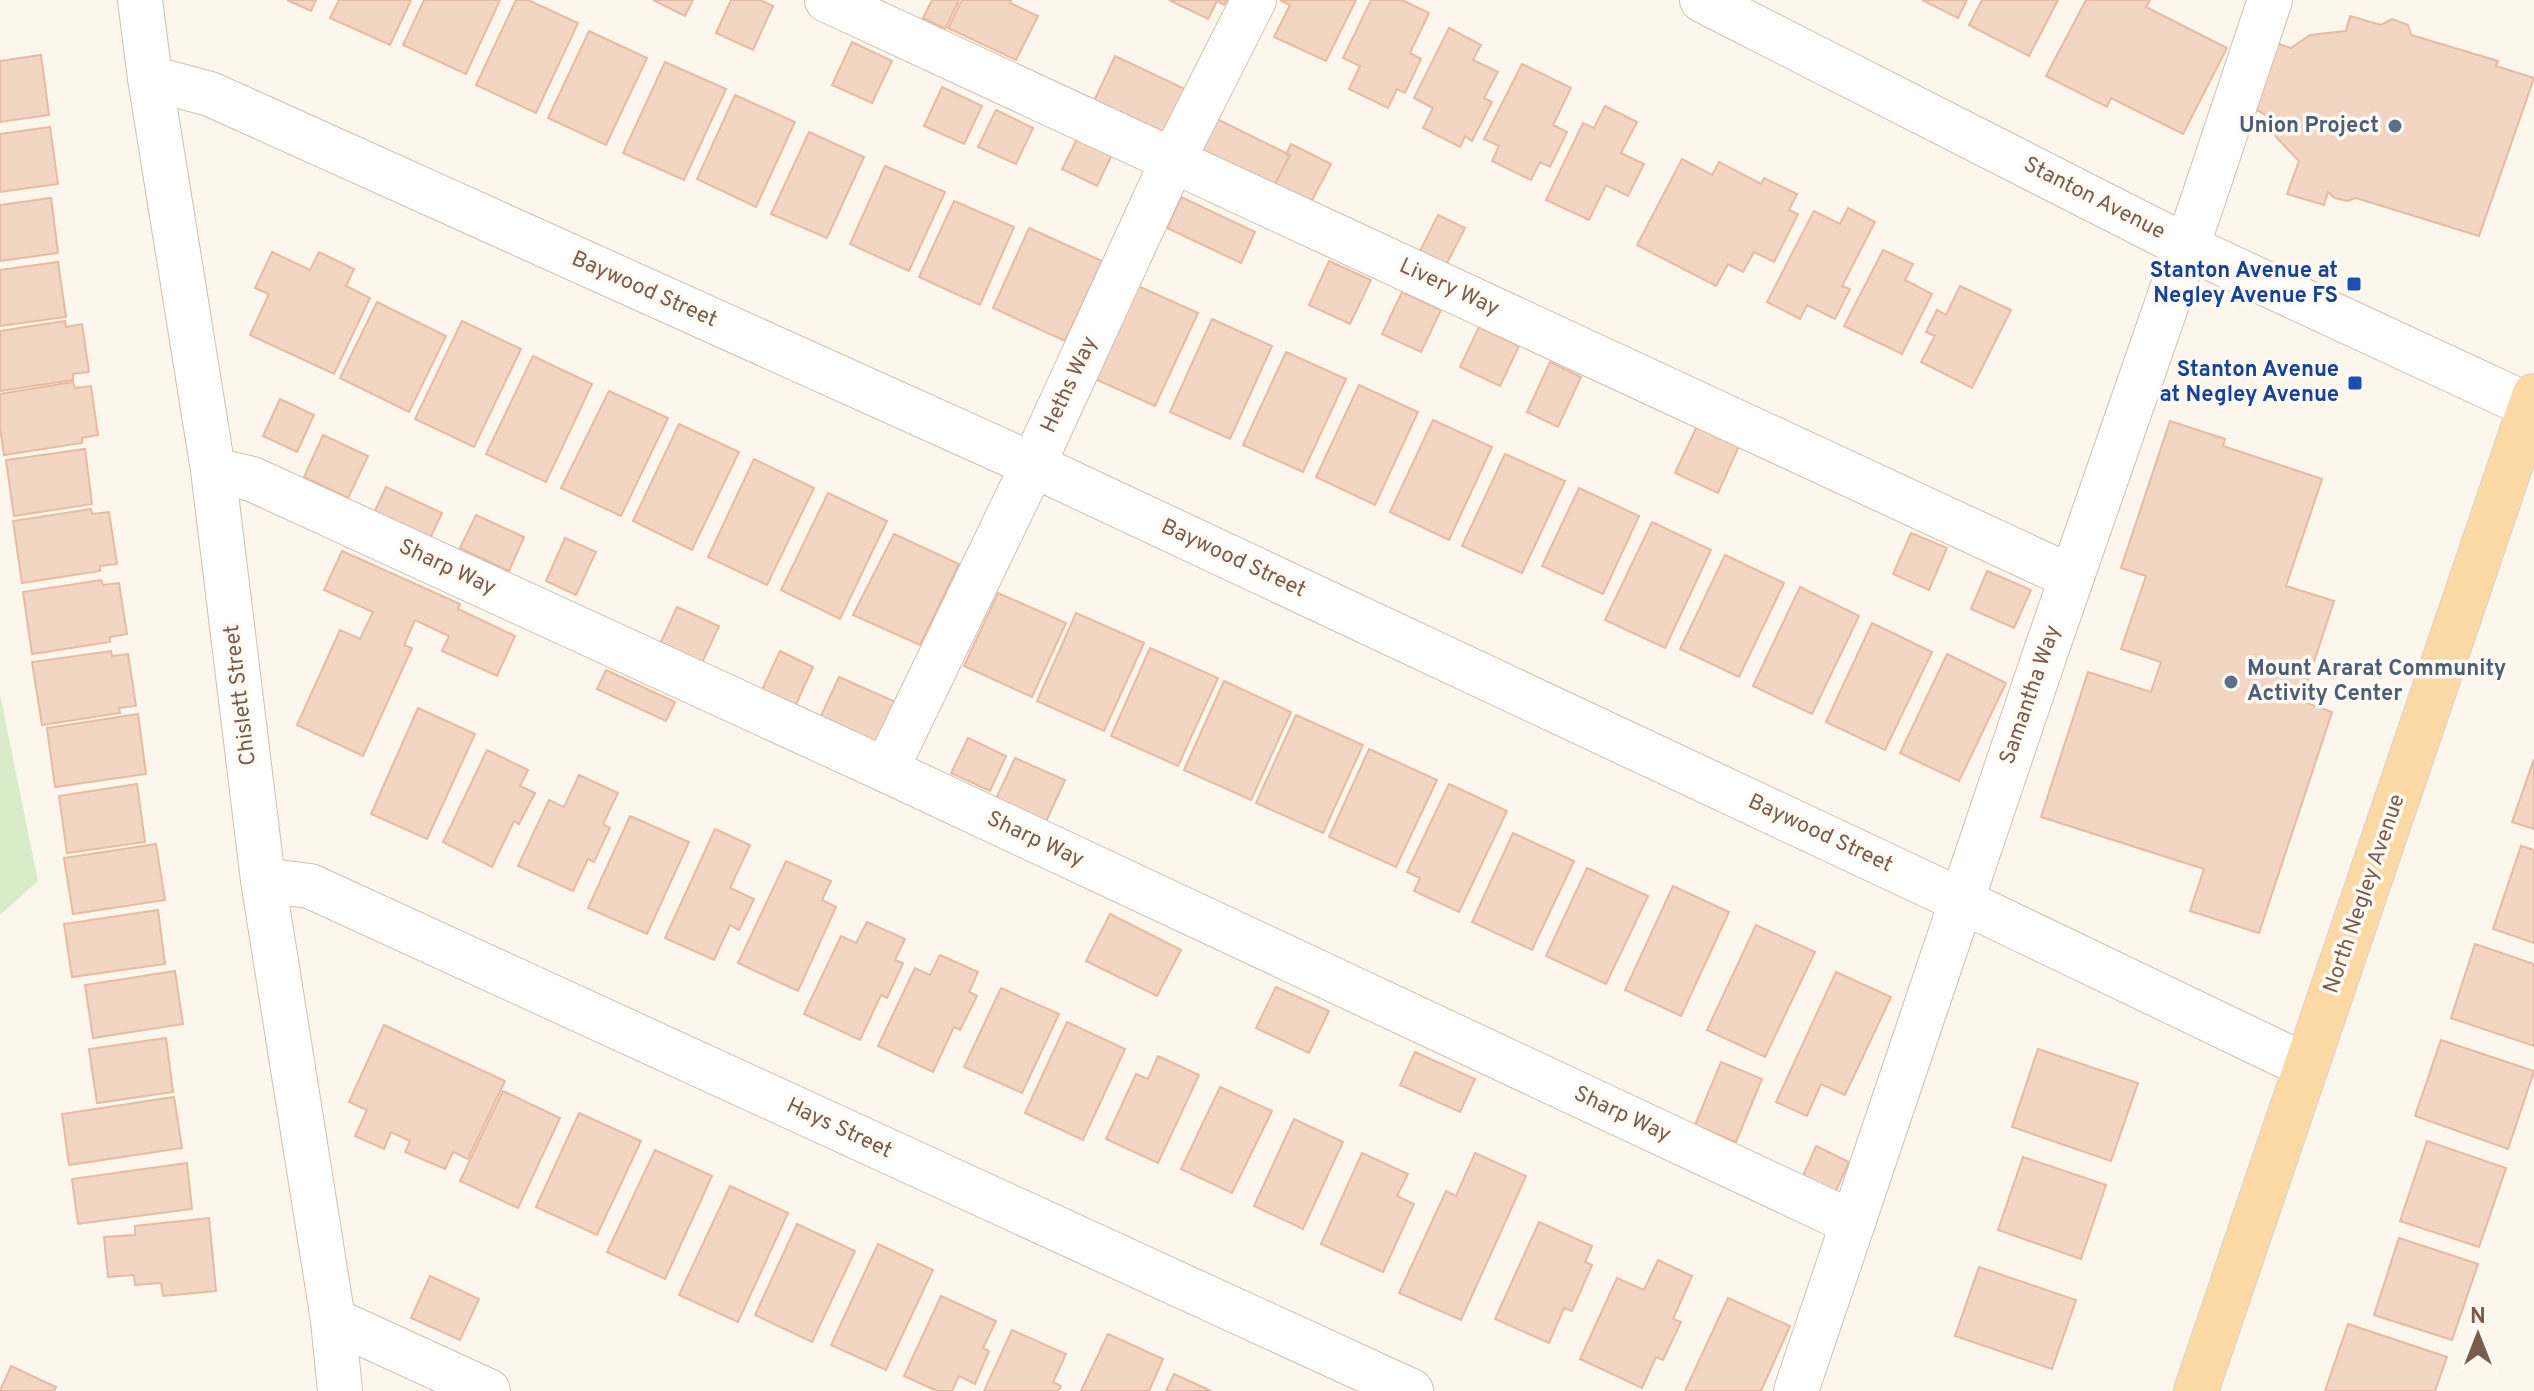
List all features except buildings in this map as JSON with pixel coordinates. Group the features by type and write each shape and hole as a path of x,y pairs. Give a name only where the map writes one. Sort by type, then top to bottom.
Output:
{"main road":[{"name":"North Negley Avenue","path":"2196,1391 2533,404"}],"street":[{"name":"Chislett Street","path":"140,0 213,470 263,880 333,1320 340,1391"},
{"name":"Livery Way","path":"827,0 2071,577"},
{"name":"Heths Way","path":"886,770 1033,465 1173,160 1254,0"},
{"name":"Stanton Avenue","path":"1702,0 2185,246 2533,404"},
{"name":"Samantha Way","path":"1796,1391 2270,0"},
{"name":"Baywood Street","path":"150,78 210,94 1033,465 2306,1066"},
{"name":"Sharp Way","path":"213,470 252,479 886,770 1853,1223"},
{"name":"Hays Street","path":"263,880 310,886 1411,1391"},
{"path":"333,1320 488,1391"}],"green space":[{"path":"0,694 38,881 0,915"}],"place":[{"name":"Union Project","path":"2395,126"},
{"name":"Stanton Avenue at Negley Avenue FS","path":"2354,284"},
{"name":"Stanton Avenue at Negley Avenue","path":"2355,383"},
{"name":"Mount Ararat Community Activity Center","path":"2231,682"}]}
